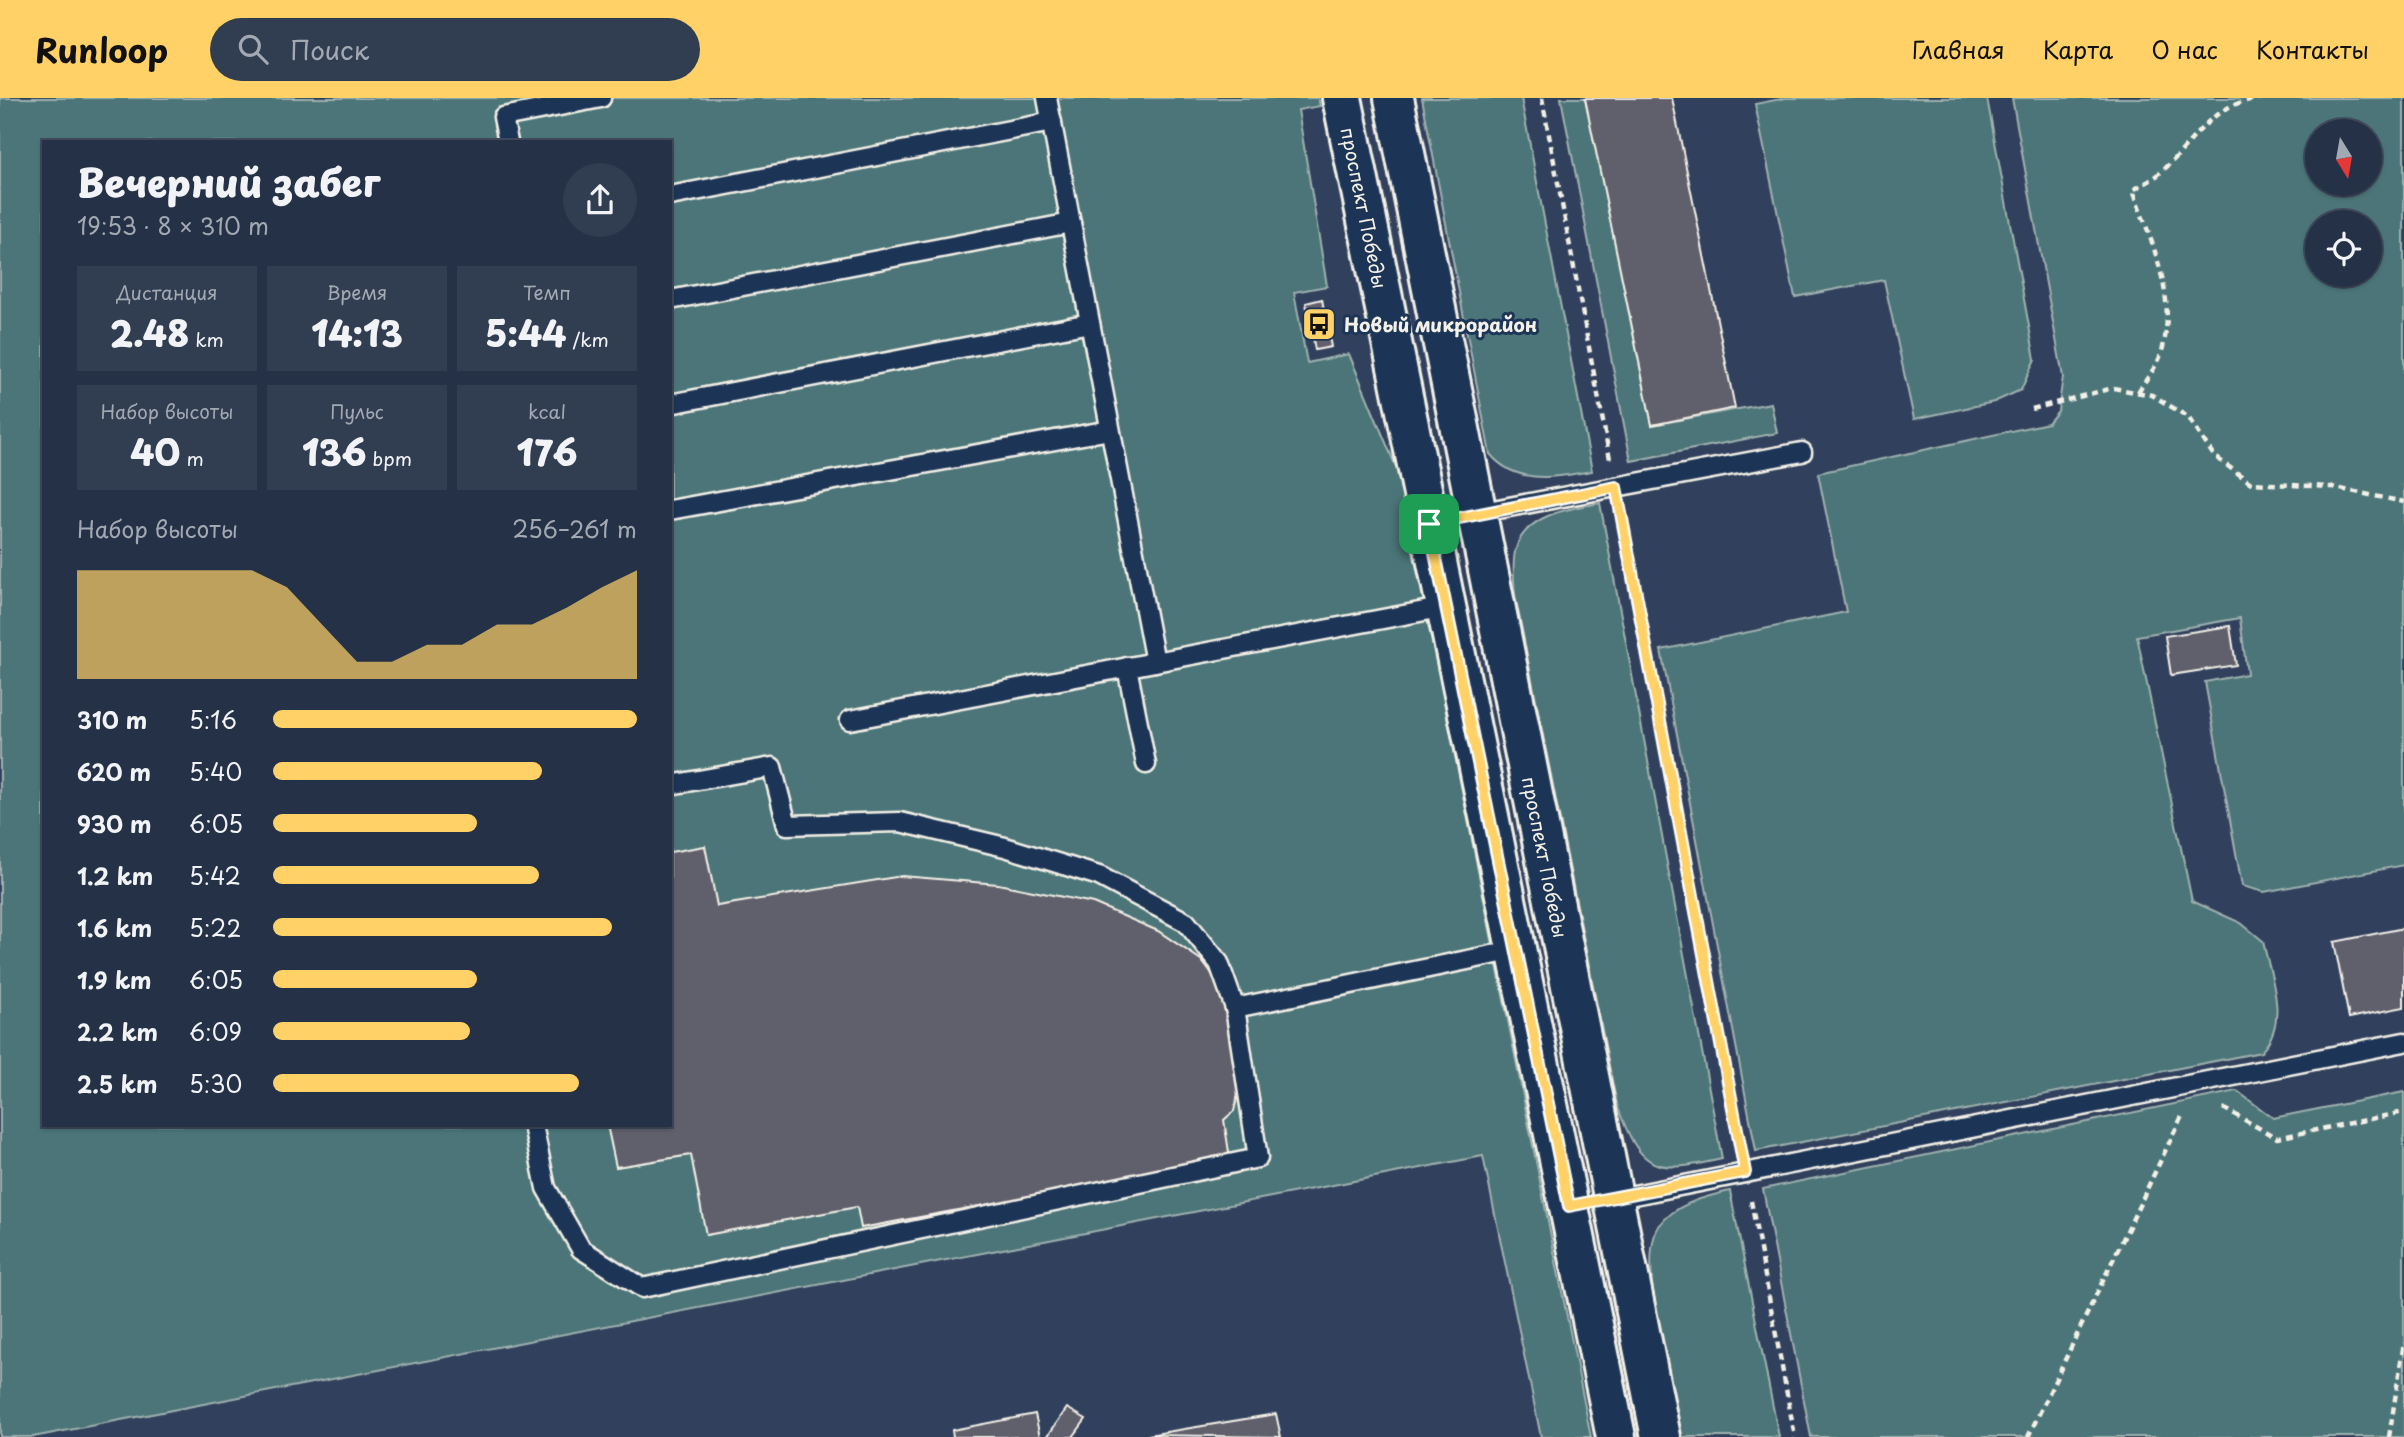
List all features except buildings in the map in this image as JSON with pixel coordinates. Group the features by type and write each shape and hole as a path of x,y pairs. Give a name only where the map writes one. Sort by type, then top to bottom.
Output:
{"main road":[{"name":"проспект Победы","path":"1342,98 1616,1437"},
{"name":"проспект Победы","path":"1394,98 1661,1437"},
{"path":"1429,524 1477,513"},
{"path":"1569,1206 1614,1199"}],"lane":[{"path":"508,140 503,117 601,98"},
{"path":"1047,98 1155,662"},
{"path":"672,196 1052,122"},
{"path":"672,300 1071,223"},
{"path":"672,404 1090,323"},
{"path":"672,510 1110,430"},
{"path":"1477,513 1802,452"},
{"path":"850,720 1447,607"},
{"path":"1127,667 1146,764"},
{"path":"533,1127 546,1188 581,1249 642,1288 1258,1158 1235,1008 1219,963 1186,922 1099,876 1005,846 900,822 787,825 772,766 672,785"},
{"path":"1235,1008 1516,950"},
{"path":"1614,1199 2404,1042"}],"path":[{"path":"1542,98 1795,1437"},
{"path":"2138,392 2161,355 2167,313 2162,272 2133,190 2160,174 2204,122 2239,101 2261,98"},
{"path":"2032,409 2113,388 2152,395 2188,417 2214,456 2252,483 2331,487 2404,502"},
{"path":"2214,1110 2224,1108 2277,1138 2404,1112"},
{"path":"2169,1119 2193,1114"},
{"path":"2028,1437 2182,1116"},
{"path":"1751,1203 1765,1200"},
{"path":"2389,1437 2404,1342"}],"green space":[{"path":"0,98 1318,98 1320,106 1298,110 1327,286 1294,292 1307,363 1349,354 1399,474 1591,1437 1541,1437 1483,1156 33,1437 0,1437"},
{"path":"1422,98 1521,98 1592,471 1551,477 1524,475 1512,471 1490,454"},
{"path":"1561,98 1585,98 1652,425 1771,403 1777,433 1631,461"},
{"path":"1786,98 1987,98 2035,359 2021,390 1994,402 1914,419 1884,280 1795,297 1755,104"},
{"path":"2012,98 2404,98 2404,865 2264,892 2242,886 2205,682 2247,674 2240,618 2137,636 2192,901 2241,923 2263,941 2276,999 2275,1027 2270,1040 2261,1052 1756,1151 1661,650 1846,612 1818,473 2048,423 2058,411 2063,377"},
{"path":"1600,503 1722,1159 1699,1164 1666,1166 1653,1163 1634,1144 1617,1105 1515,595 1515,552 1527,529 1562,511"},
{"path":"2237,1091 2273,1118 2404,1092 2404,1437 1811,1437 1763,1189"},
{"path":"1730,1191 1779,1437 1682,1437 1664,1360 1651,1268 1653,1244 1659,1226 1682,1206"}],"place":[{"name":"Новый микрорайон","path":"1319,324"}],"route":[{"path":"1616,487 1745,1172 1569,1206 1429,524 1616,487"}]}
